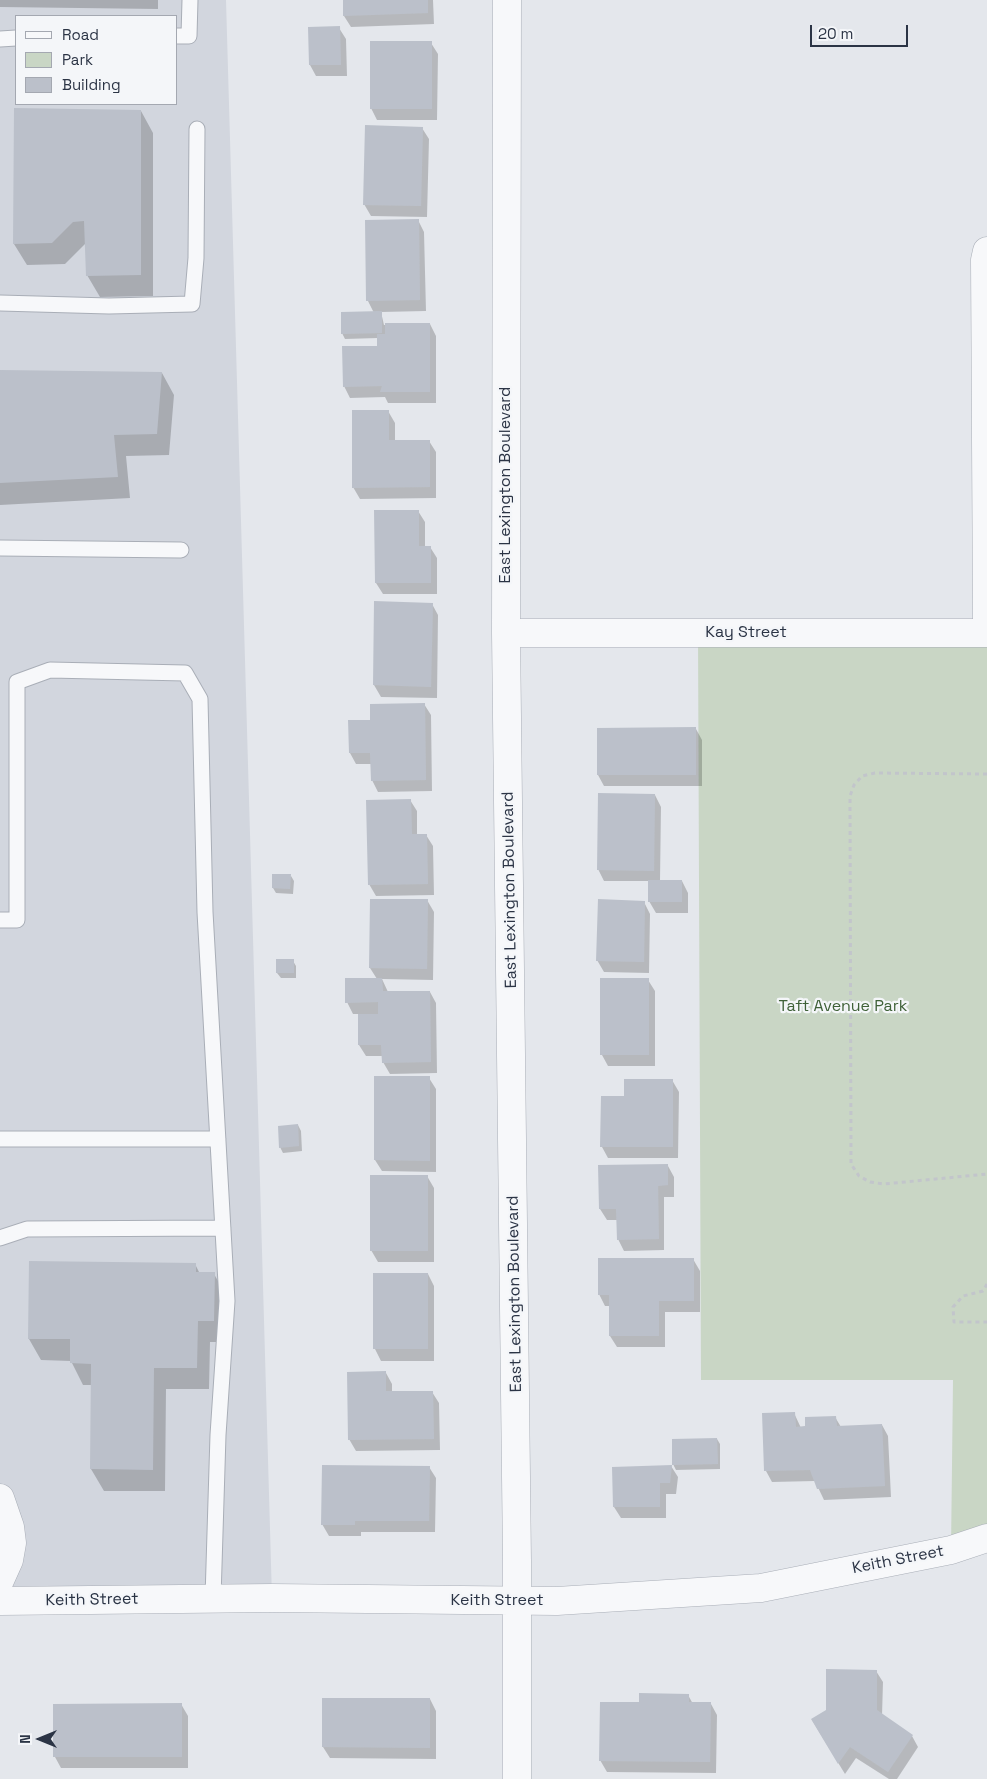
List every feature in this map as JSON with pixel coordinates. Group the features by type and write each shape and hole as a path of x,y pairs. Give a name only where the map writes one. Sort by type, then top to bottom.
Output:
{"street":[{"name":"East Lexington Boulevard","path":"507,0 506,633 517,1560 517,1779"},
{"path":"987,251 985,260 987,620"},
{"name":"Kay Street","path":"506,633 987,633"},
{"path":"0,1498 10,1526 12,1543 9,1560 0,1580"},
{"name":"Keith Street","path":"0,1601 213,1598 516,1602 760,1588 952,1550 987,1538"}],"lane":[{"path":"178,36 189,36 190,0"},
{"path":"0,38 15,38"},
{"path":"0,303 109,306 192,304 196,258 197,129"},
{"path":"0,548 181,550"},
{"path":"0,920 17,920 17,682 50,670 184,673 200,698 205,912 227,1301 218,1436 213,1598"},
{"path":"0,1139 218,1139"},
{"path":"0,1238 27,1229 223,1228"}],"path":[{"path":"987,774 875,773 862,776 854,785 850,796 850,855 851,1164 859,1176 870,1182 884,1184 987,1174"},
{"path":"987,1284 983,1292 963,1296 952,1307 954,1322 987,1322"}],"shaded area":[{"path":"0,0 226,0 272,1598 0,1601"}],"green space":[{"name":"Taft Avenue Park","path":"698,633 987,633 987,1538 951,1550 953,1380 701,1380"}],"building":[{"path":"343,0 428,0 428,13 343,16"},
{"path":"340,26 341,65 309,65 308,27"},
{"path":"370,41 432,41 432,109 370,109"},
{"path":"14,108 141,110 141,275 86,276 84,221 73,222 52,243 13,244"},
{"path":"365,125 423,127 421,206 363,205"},
{"path":"419,219 420,300 366,301 365,220"},
{"path":"382,311 382,333 341,334 341,312"},
{"path":"385,323 430,323 430,392 380,392 382,386 343,387 342,346 377,346 377,334 385,334"},
{"path":"0,370 162,372 157,434 114,435 118,477 0,483"},
{"path":"352,410 389,410 389,440 430,440 430,487 352,488"},
{"path":"374,510 419,510 419,546 431,546 431,583 375,583"},
{"path":"374,601 433,603 431,687 373,685"},
{"path":"425,703 426,780 371,781 370,753 349,753 348,720 370,720 370,704"},
{"path":"696,727 696,775 597,775 597,728"},
{"path":"598,793 655,794 654,871 597,870"},
{"path":"411,799 412,834 427,834 428,884 368,885 366,800"},
{"path":"272,874 291,874 290,889 272,888"},
{"path":"648,880 682,880 682,902 648,902"},
{"path":"370,899 428,899 427,969 369,968"},
{"path":"598,899 645,901 644,962 596,961"},
{"path":"276,959 294,959 294,973 276,973"},
{"path":"345,978 382,978 383,991 430,991 431,1062 382,1063 381,1045 358,1045 358,1014 378,1014 378,1002 345,1003"},
{"path":"600,978 649,978 649,1055 600,1055"},
{"path":"374,1076 430,1076 430,1161 374,1160"},
{"path":"624,1079 673,1079 673,1147 600,1147 601,1096 624,1096"},
{"path":"298,1124 299,1146 279,1148 278,1126"},
{"path":"668,1164 668,1185 658,1186 659,1239 617,1240 616,1209 599,1209 598,1165"},
{"path":"370,1175 428,1175 428,1251 370,1251"},
{"path":"598,1258 694,1258 694,1301 659,1301 659,1336 609,1336 609,1295 598,1295"},
{"path":"29,1261 196,1263 196,1272 215,1272 214,1321 198,1321 197,1368 154,1368 153,1470 90,1469 91,1364 70,1363 70,1339 28,1339"},
{"path":"373,1273 428,1273 428,1349 373,1349"},
{"path":"386,1371 386,1391 433,1391 434,1439 348,1440 347,1372"},
{"path":"795,1412 796,1427 805,1426 805,1417 836,1416 837,1426 882,1424 885,1486 817,1489 810,1470 764,1471 762,1413"},
{"path":"717,1438 718,1464 672,1465 672,1439"},
{"path":"322,1465 430,1466 429,1521 355,1521 355,1525 321,1525"},
{"path":"672,1465 670,1483 660,1483 660,1507 613,1507 612,1467"},
{"path":"826,1669 877,1670 877,1710 913,1735 888,1772 850,1747 838,1764 811,1719 826,1710"},
{"path":"639,1693 689,1694 689,1702 711,1702 710,1762 599,1761 600,1702 639,1702"},
{"path":"322,1698 430,1698 430,1748 322,1747"},
{"path":"182,1703 182,1757 53,1757 53,1704"}]}
